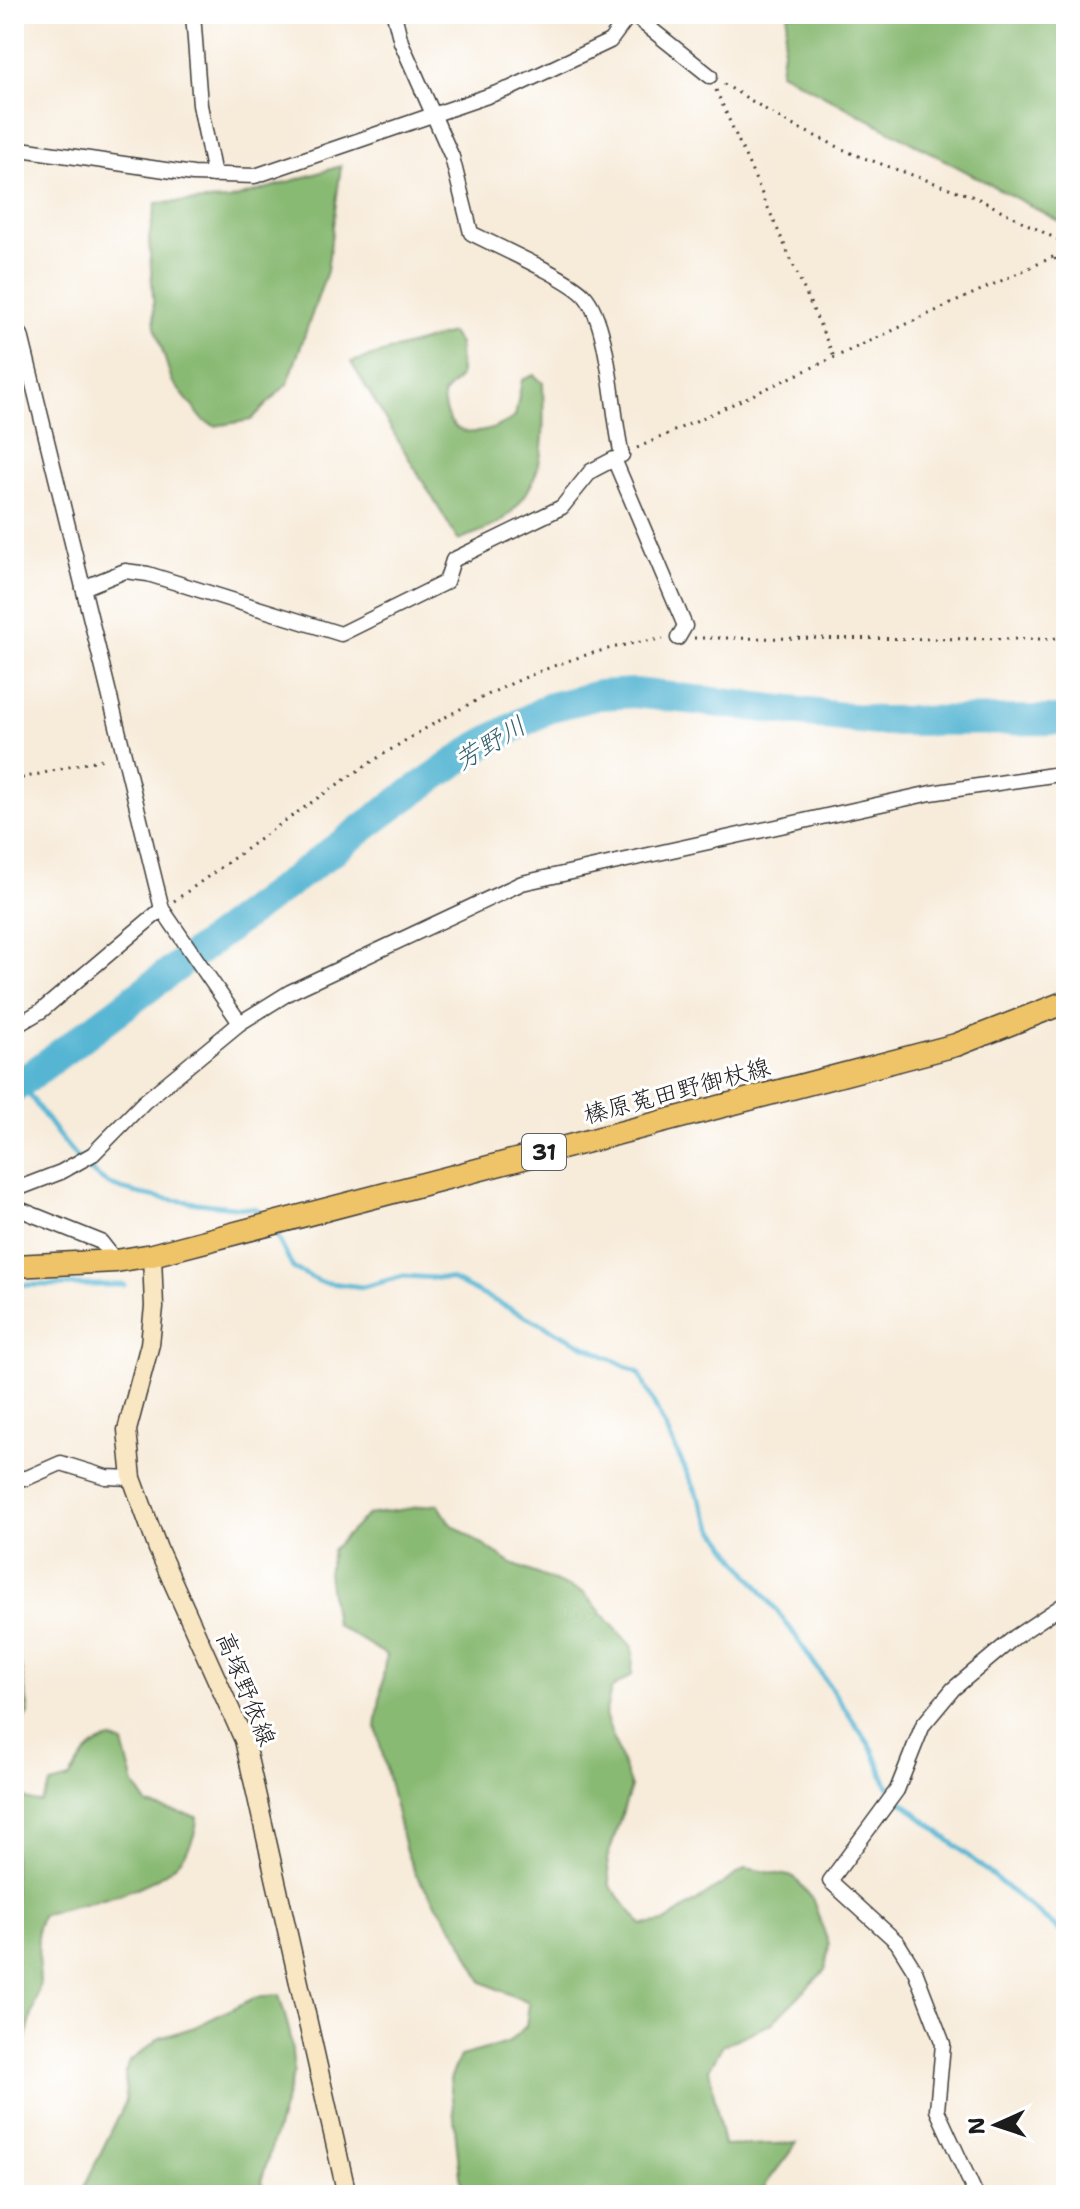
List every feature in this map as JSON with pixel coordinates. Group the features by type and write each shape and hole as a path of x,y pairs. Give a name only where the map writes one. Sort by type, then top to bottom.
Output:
{"main road":[{"name":"榛原菟田野御杖線","path":"14,1266 116,1261 152,1255 956,1045 1066,1002"},
{"name":"高塚野依線","path":"152,1255 154,1307 150,1344 127,1430 132,1478 158,1549 244,1740 347,2195"}],"street":[{"path":"193,14 200,105 214,175"},
{"path":"393,14 432,117 452,157 471,233 584,295 595,317 609,368 615,427 622,455"},
{"path":"14,148 214,175 255,176 511,88 610,41 631,14 710,76"},
{"path":"14,327 21,335 166,914 237,1019"},
{"path":"83,588 125,571 148,574 341,634 446,582 453,560 562,507 591,471 614,459 685,626 678,638"},
{"path":"14,1190 61,1172 93,1154 144,1102 237,1019 522,883 931,793 1066,773"},
{"path":"14,1027 41,1011 166,914"},
{"path":"14,1207 101,1242 116,1261"},
{"path":"14,1478 27,1478 61,1463 106,1477 132,1478"},
{"path":"976,2195 937,2110 943,2044 915,1971 897,1942 830,1881 897,1790 923,1725 953,1689 1015,1637 1066,1603"}],"path":[{"path":"710,76 788,123 840,148 977,198 1066,244"},
{"path":"710,76 834,357"},
{"path":"622,455 1066,251"},
{"path":"1054,256 1066,284"},
{"path":"166,914 344,780 456,710 570,661 634,642 678,638 1066,636"},
{"path":"14,780 124,753"}],"green space":[{"path":"788,14 1066,14 1066,225 780,72"},
{"path":"341,166 327,271 288,383 251,420 215,426 204,421 172,381 155,327 149,238 156,203 229,200"},
{"path":"451,333 459,344 460,377 443,395 445,411 458,429 479,432 503,424 515,417 522,380 534,375 543,383 543,440 536,474 529,489 499,523 458,540 351,362"},
{"path":"438,1504 450,1523 512,1564 584,1593 633,1648 632,1675 611,1689 605,1715 631,1787 607,1859 610,1885 642,1925 665,1922 746,1868 794,1877 812,1898 829,1945 825,1970 771,2024 723,2045 709,2069 724,2146 797,2143 766,2184 765,2195 462,2195 450,2079 460,2056 508,2043 526,2026 529,2003 482,1982 460,1938 416,1875 406,1852 376,1727 386,1655 335,1624 328,1573 332,1550 367,1515"},
{"path":"14,1629 29,1713 14,1733"},
{"path":"112,1739 123,1744 134,1784 148,1805 197,1817 192,1842 179,1861 161,1876 139,1887 42,1915 37,1927 40,1984 14,2085 14,1782 24,1797 41,1802 51,1784 69,1779 92,1749"},
{"path":"279,1995 290,2033 294,2071 261,2182 268,2195 80,2195 126,2101 125,2074 129,2062 160,2038 195,2027 254,1998"}],"waterway":[{"name":"芳野川","path":"14,1088 398,802 477,747 551,707 599,695 635,693 877,721 1066,720"},
{"path":"21,1083 63,1141 102,1180 147,1195 257,1209 265,1218"},
{"path":"273,1229 293,1268 321,1282 363,1287 404,1276 451,1279 639,1373 714,1529 790,1628 873,1750 887,1785 900,1800 1066,1936"},
{"path":"14,1285 124,1285"}]}
